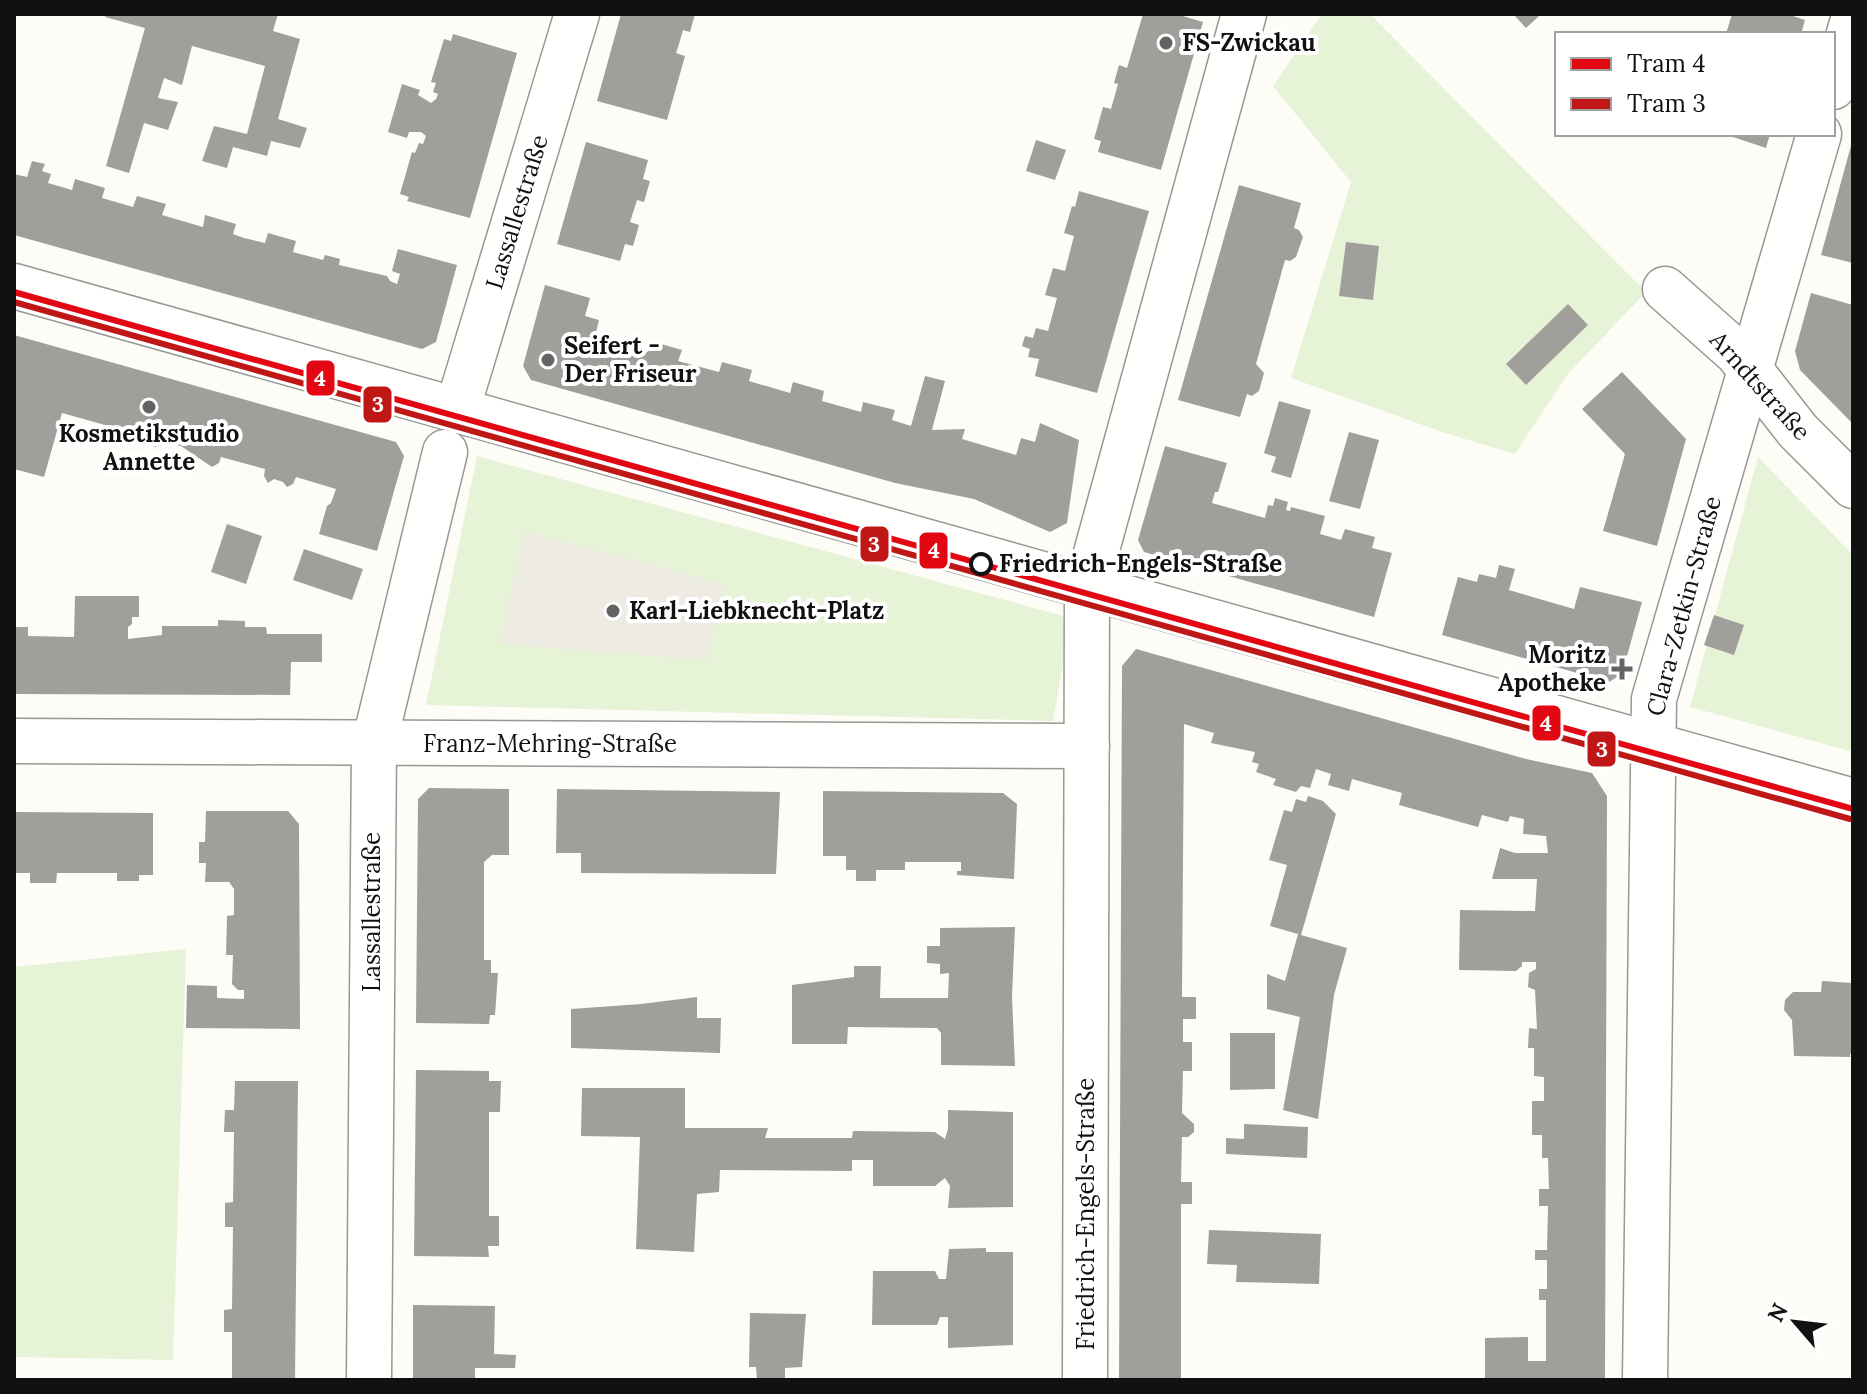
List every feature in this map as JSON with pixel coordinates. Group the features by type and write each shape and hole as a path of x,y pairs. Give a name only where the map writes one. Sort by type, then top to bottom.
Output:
{"street":[{"name":"Lassallestraße","path":"457,410 577,14"},
{"name":"Friedrich-Engels-Straße","path":"1085,1380 1087,586 1244,14"},
{"path":"1835,80 1853,20"},
{"name":"Clara-Zetkin-Straße","path":"1645,1380 1654,699 1818,136"},
{"path":"14,286 1853,801"},
{"name":"Arndtstraße","path":"1665,289 1737,353 1798,431 1853,486"},
{"name":"Lassallestraße","path":"369,1380 374,744 445,452"},
{"name":"Franz-Mehring-Straße","path":"14,741 1087,746"}],"green space":[{"path":"1322,14 1370,14 1646,292 1567,375 1515,454 1445,433 1291,378 1351,182 1273,86"},
{"path":"477,456 1071,618 1053,721 426,705"},
{"path":"1758,457 1853,555 1853,752 1690,707"},
{"path":"186,949 173,1360 14,1357 14,967"}],"shaded area":[{"name":"Karl-Liebknecht-Platz","path":"524,531 725,585 706,660 500,644"}],"building":[{"path":"106,14 278,14 273,31 300,39 278,119 307,128 300,148 271,141 267,156 233,147 227,168 202,161 214,126 247,134 265,66 192,46 182,85 164,78 158,98 178,102 168,130 144,123 129,173 106,166 145,28 105,17"},
{"path":"621,14 695,14 690,32 683,30 676,53 685,56 667,120 597,101"},
{"path":"1143,14 1176,14 1203,22 1161,170 1098,152 1101,141 1094,139 1103,107 1111,109 1118,84 1114,83 1119,65 1127,68"},
{"path":"1513,14 1538,14 1539,16 1526,28"},
{"path":"1732,14 1787,14 1805,20 1802,32 1727,32"},
{"path":"453,34 517,53 470,218 407,201 409,197 400,194 412,152 415,153 419,143 423,144 426,136 421,132 409,132 407,138 388,132 402,84 420,90 418,95 431,103 436,99 438,94 433,92 436,83 431,82 444,39 451,41"},
{"path":"1730,136 1769,136 1766,148"},
{"path":"1036,140 1066,150 1055,180 1026,171"},
{"path":"586,142 648,160 643,179 650,181 644,202 637,200 630,222 639,225 633,246 625,244 620,261 557,244"},
{"path":"1853,142 1853,263 1821,255"},
{"path":"32,161 45,164 42,171 51,174 48,183 72,190 75,179 105,188 102,198 133,207 137,196 166,204 162,215 203,227 205,215 236,224 233,234 244,238 265,243 268,233 296,241 293,252 323,260 325,255 340,259 339,265 387,276 397,284 400,274 392,271 398,249 457,265 436,342 422,349 14,235 14,174 27,177"},
{"path":"1239,185 1301,203 1294,228 1303,237 1296,257 1285,260 1256,364 1264,373 1259,391 1252,396 1247,394 1240,417 1178,400"},
{"path":"1079,191 1149,211 1097,393 1035,376 1039,359 1028,357 1030,349 1022,346 1025,336 1033,338 1036,328 1048,331 1057,298 1045,295 1053,268 1065,271 1074,236 1064,233"},
{"path":"1346,242 1379,246 1373,300 1339,296"},
{"path":"545,285 590,298 585,316 599,320 595,337 648,352 651,341 682,350 678,361 719,372 722,362 752,370 749,381 790,393 793,382 824,391 822,401 861,412 863,402 895,410 892,420 911,426 925,376 945,381 932,430 965,429 962,439 1016,455 1021,438 1035,442 1040,423 1079,440 1067,523 1050,532 974,499 895,483 531,380 523,366"},
{"path":"1811,293 1853,305 1853,424 1800,370 1795,351"},
{"path":"1568,304 1588,325 1526,385 1506,364"},
{"path":"14,335 396,442 404,456 377,551 319,534 327,506 336,489 296,477 293,484 287,487 274,479 268,483 264,476 265,469 221,457 219,463 212,467 181,446 159,440 156,447 146,444 148,437 62,413 44,477 14,469"},
{"path":"1622,372 1686,439 1657,546 1603,531 1625,454 1582,409"},
{"path":"1279,401 1311,410 1291,478 1271,472 1276,457 1264,453"},
{"path":"1349,432 1379,440 1360,509 1329,501"},
{"path":"1165,446 1227,463 1212,503 1265,518 1268,505 1273,506 1275,498 1288,502 1286,510 1290,511 1291,507 1325,516 1320,534 1341,540 1345,529 1375,537 1372,548 1392,553 1374,617 1144,552 1138,540"},
{"path":"227,524 262,536 246,584 211,572"},
{"path":"304,549 363,569 352,600 293,580"},
{"path":"1499,565 1515,569 1509,590 1574,609 1580,587 1642,602 1622,674 1609,682 1442,635 1458,577 1477,582 1479,574 1496,578"},
{"path":"75,596 139,596 139,617 132,617 128,639 162,635 162,626 218,626 218,620 245,621 245,627 266,627 267,634 322,634 322,662 291,662 290,695 14,694 14,627 28,627 28,636 74,637"},
{"path":"1714,615 1744,625 1734,655 1704,645"},
{"path":"1136,649 1526,759 1592,773 1607,796 1605,1380 1485,1380 1485,1338 1528,1337 1528,1361 1546,1361 1546,1300 1539,1300 1539,1289 1547,1289 1547,1260 1535,1260 1535,1250 1547,1250 1548,1206 1539,1206 1539,1189 1549,1189 1548,1158 1542,1158 1542,1135 1532,1135 1532,1101 1544,1101 1544,1077 1534,1076 1534,1048 1528,1048 1529,1028 1537,1029 1535,990 1528,987 1529,973 1536,969 1536,962 1522,962 1516,971 1459,970 1460,910 1535,911 1537,879 1492,879 1500,848 1515,853 1548,853 1546,836 1523,834 1524,819 1510,816 1508,822 1482,815 1478,827 1399,805 1402,793 1352,779 1349,791 1328,785 1331,774 1316,769 1310,788 1301,786 1296,792 1273,785 1276,779 1256,772 1259,764 1252,762 1255,752 1211,743 1214,733 1184,724 1182,997 1196,997 1196,1019 1183,1019 1183,1042 1192,1042 1192,1071 1183,1071 1182,1113 1194,1124 1194,1132 1182,1137 1181,1182 1192,1182 1192,1204 1181,1204 1181,1380 1119,1380 1122,666"},
{"path":"429,788 509,789 509,855 492,855 484,862 484,960 491,960 491,973 498,973 495,1015 490,1015 489,1024 416,1023 418,799"},
{"path":"557,789 780,792 776,874 581,873 581,853 556,853"},
{"path":"823,791 1003,793 1017,804 1014,879 957,875 957,871 961,871 961,862 905,862 905,870 876,870 876,881 856,881 856,870 846,870 846,856 823,856"},
{"path":"1308,796 1323,801 1336,814 1301,935 1347,948 1334,995 1318,1119 1283,1110 1300,1017 1267,1009 1267,974 1285,981 1298,934 1270,926 1287,865 1269,860 1284,810 1292,812 1296,799 1306,802"},
{"path":"206,811 288,811 299,824 300,1029 186,1028 187,985 217,986 217,998 244,999 244,990 238,990 232,984 233,955 226,955 227,916 234,915 234,889 229,882 205,882 206,863 199,863 199,842 205,842"},
{"path":"14,812 153,813 153,875 139,875 139,881 117,881 117,873 57,873 56,883 30,883 30,873 14,873"},
{"path":"1015,927 1012,997 1015,1066 941,1065 941,1033 937,1028 848,1027 847,1044 792,1044 792,985 854,977 854,966 881,966 880,998 948,998 949,973 940,974 940,964 927,963 927,946 940,946 940,928"},
{"path":"1822,981 1853,983 1853,1054 1850,1057 1794,1056 1792,1020 1784,1010 1785,1000 1793,992 1821,992"},
{"path":"697,997 697,1018 721,1018 720,1053 571,1048 571,1009"},
{"path":"1230,1033 1275,1033 1275,1089 1230,1090"},
{"path":"416,1070 489,1071 489,1081 501,1081 500,1112 489,1112 489,1216 499,1216 499,1246 488,1246 489,1257 414,1256"},
{"path":"235,1081 298,1081 295,1380 232,1380 232,1332 224,1332 224,1310 232,1309 233,1227 225,1227 225,1203 233,1202 234,1132 224,1132 225,1110 234,1110"},
{"path":"582,1088 685,1088 685,1128 768,1128 765,1138 852,1138 853,1131 935,1132 945,1139 948,1110 1013,1112 1013,1207 948,1208 950,1186 945,1178 935,1186 873,1186 873,1160 852,1160 852,1171 720,1170 719,1192 697,1194 694,1252 636,1249 640,1137 581,1136"},
{"path":"1244,1124 1308,1127 1307,1158 1226,1154 1226,1138 1244,1139"},
{"path":"1209,1230 1321,1234 1319,1284 1236,1282 1237,1265 1207,1264"},
{"path":"986,1248 986,1252 1013,1252 1013,1345 948,1348 948,1317 940,1317 937,1325 872,1325 873,1271 935,1271 939,1279 946,1279 949,1249"},
{"path":"413,1305 495,1306 494,1354 516,1355 515,1368 475,1368 475,1380 413,1380"},
{"path":"750,1313 806,1314 802,1367 785,1368 785,1380 757,1380 756,1367 749,1367"}],"tram line":[{"name":"4","path":"14,292 1853,809"},
{"name":"3","path":"14,302 1850,819"}],"place":[{"name":"FS-Zwickau","path":"1166,43"},
{"name":"Seifert - Der Friseur","path":"548,360"},
{"name":"Kosmetikstudio Annette","path":"149,407"},
{"name":"Friedrich-Engels-Straße","path":"981,564"},
{"name":"Karl-Liebknecht-Platz","path":"613,611"},
{"name":"Moritz Apotheke","path":"1622,669"}]}
